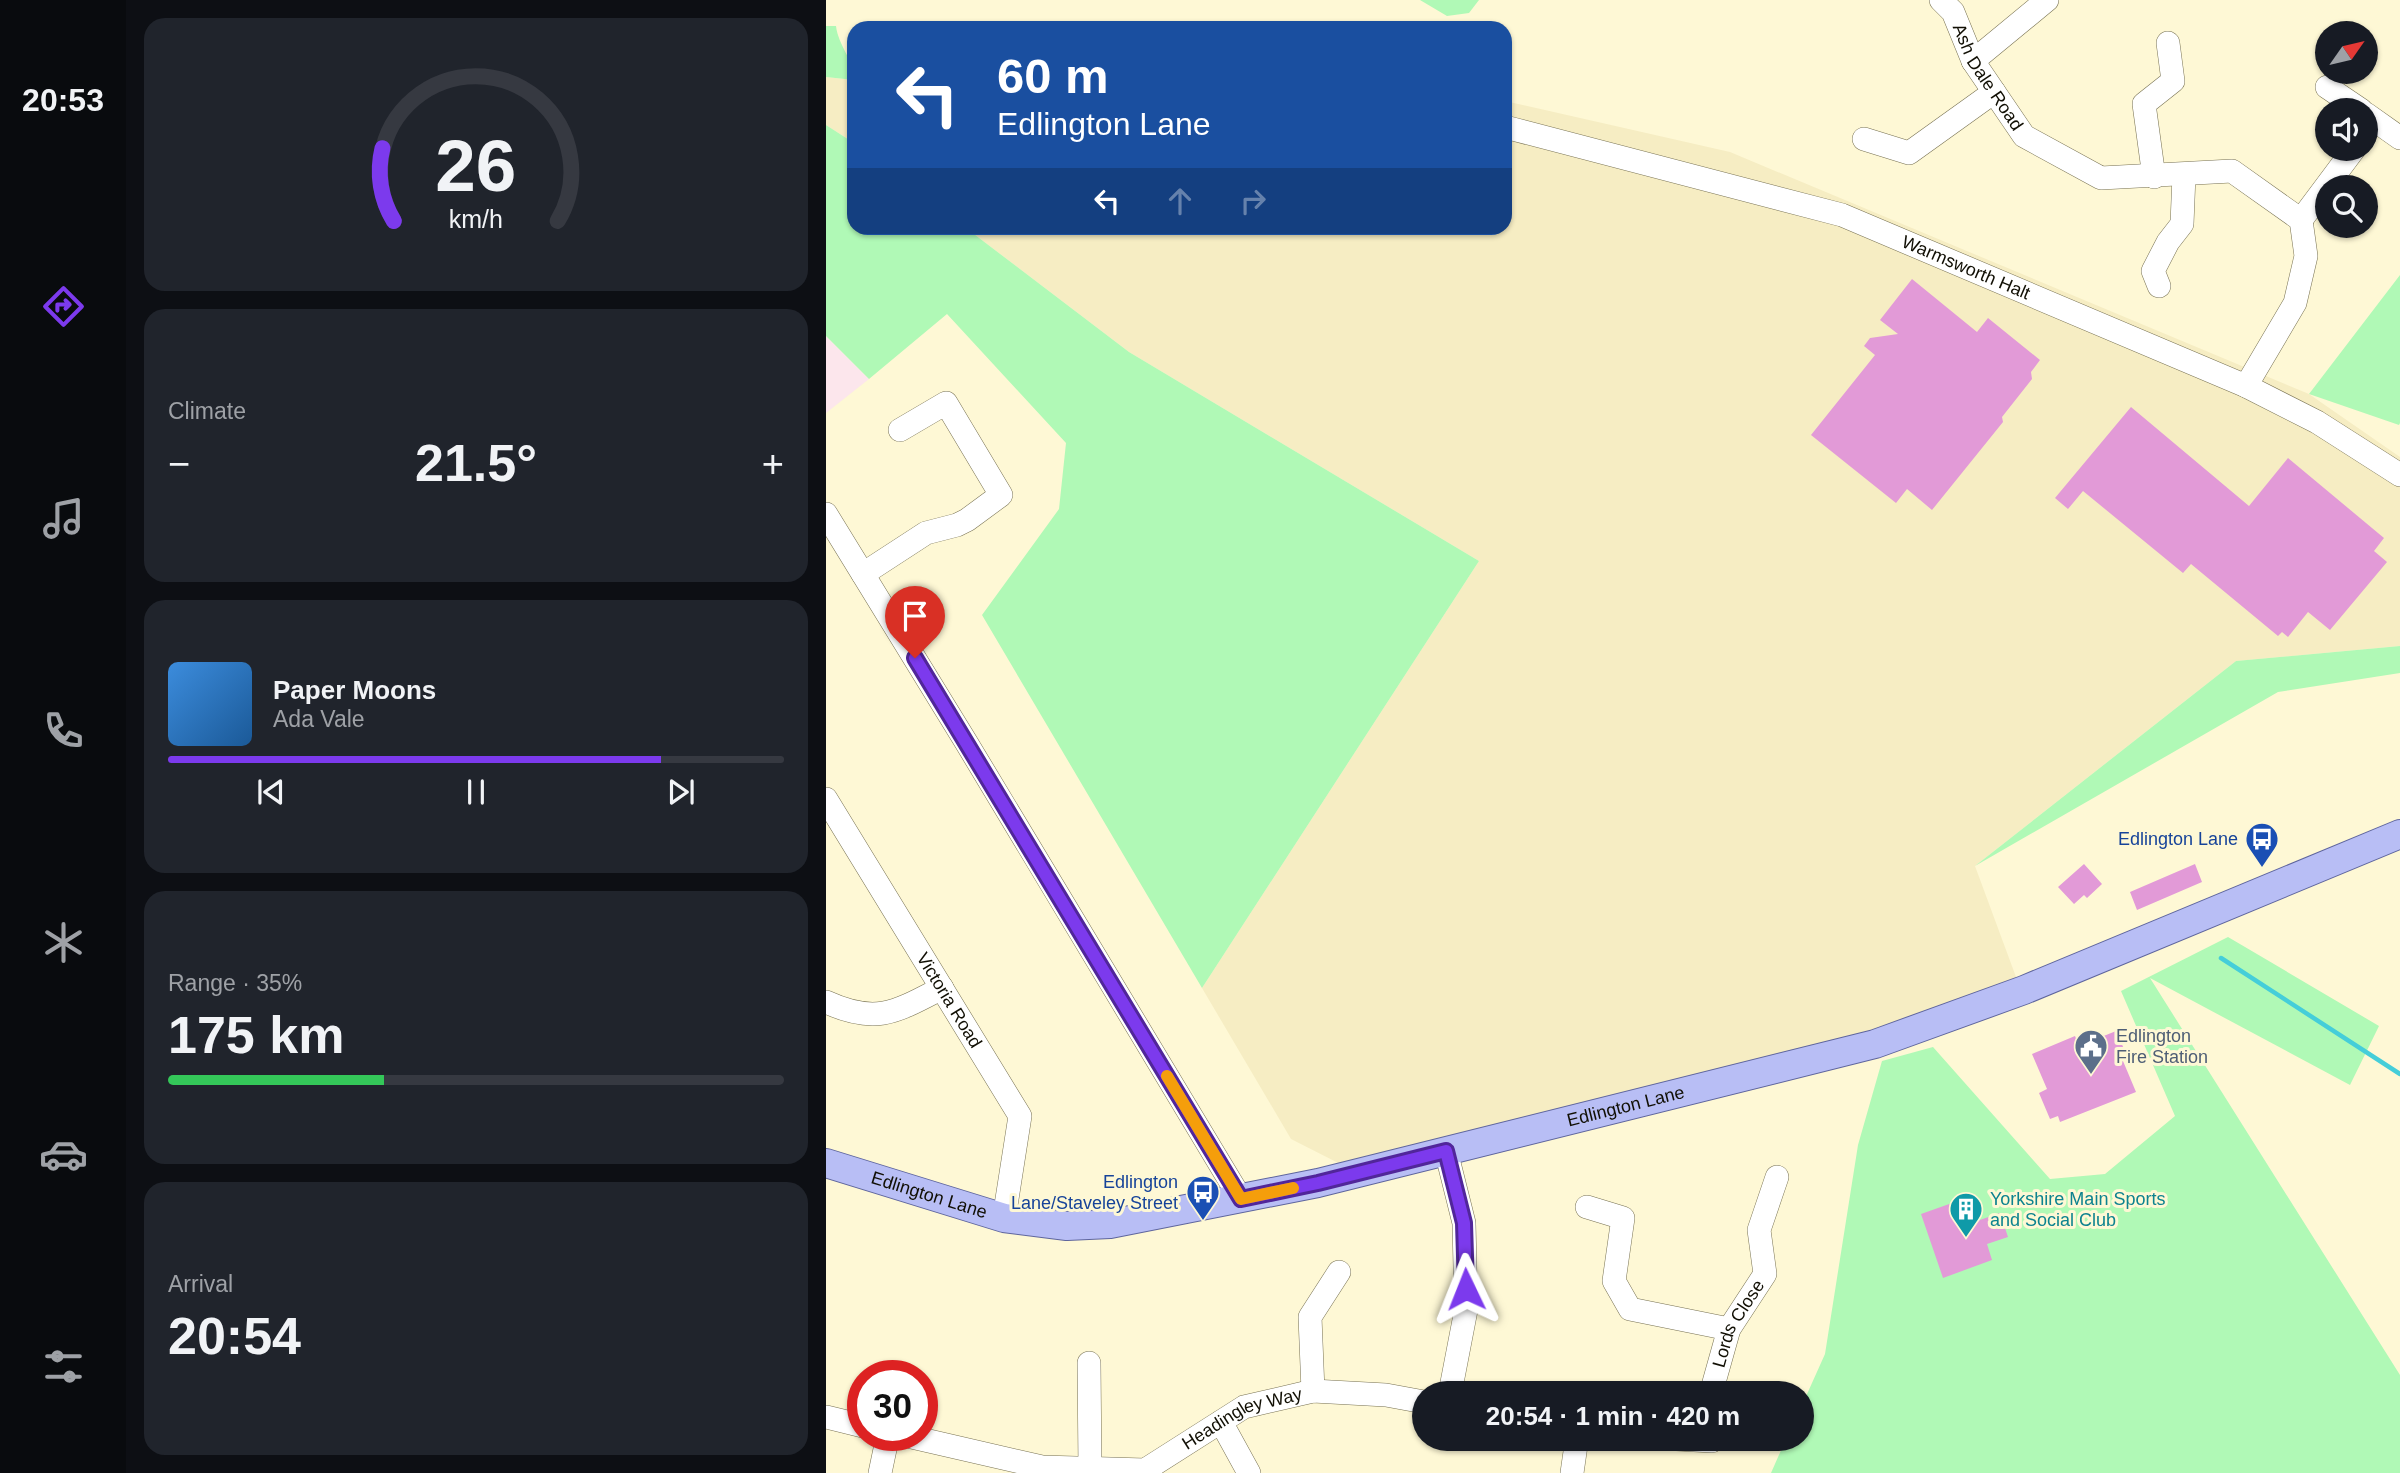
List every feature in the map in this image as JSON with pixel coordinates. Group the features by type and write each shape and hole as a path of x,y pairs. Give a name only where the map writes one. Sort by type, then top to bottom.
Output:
{"main road":[{"name":"Edlington Lane","path":"826,1163 1004,1218 1067,1226 1110,1224 1318,1183 1896,1037 2024,990 2400,834"}],"street":[{"name":"Ash Dale Road","path":"1941,0 1953,12 1973,61 2024,136 2101,178 2232,171 2301,220"},
{"path":"1973,61 2047,0"},
{"path":"2154,177 2144,104 2173,80 2168,43"},
{"path":"2327,86 2342,98"},
{"path":"1864,139 1909,153 1994,92"},
{"path":"2378,125 2400,138"},
{"name":"Warmsworth Halt","path":"1512,129 1842,215 2246,386 2317,422 2400,475"},
{"path":"2246,386 2295,303 2306,256 2301,220 2345,161"},
{"path":"2149,273 2182,224 2184,175"},
{"path":"863,573 926,533 967,520 1001,495 946,403 900,430"},
{"path":"826,514 1241,1199"},
{"name":"Victoria Road","path":"826,799 832,825 942,988 1020,1116 1004,1218"},
{"path":"826,1002 848,1012 883,1014 902,1009 942,988"},
{"path":"1446,1151 1464,1223 1466,1310 1453,1381"},
{"name":"Lords Close","path":"1714,1381 1729,1329 1765,1273 1759,1230 1777,1177"},
{"path":"1587,1207 1623,1218 1614,1281 1630,1309 1729,1329"},
{"path":"1312,1391 1310,1317 1339,1272"},
{"path":"1089,1363 1090,1469"},
{"name":"Headingley Way","path":"938,1444 1040,1470 1145,1470 1244,1407 1312,1391 1386,1395 1412,1400"},
{"path":"826,1417 847,1422"},
{"path":"1221,1422 1249,1473"},
{"path":"880,1473 885,1451"},
{"path":"1572,1473 1575,1451"}],"shaded area":[{"path":"826,77 847,79 847,138 826,125"},
{"path":"1512,103 1730,152 2309,394 2400,457 2400,646 2236,661 1975,866 2016,977 2024,990 1358,1173 1291,1139 1202,988 1479,561 1129,352 975,235 1512,235"},
{"path":"826,336 869,379 826,413"}],"green space":[{"path":"1420,0 1479,0 1469,13 1447,16"},
{"path":"826,26 836,26 847,57 847,79 826,77"},
{"path":"826,125 847,138 847,235 975,235 1129,352 1479,561 1202,988 982,615 1059,509 1066,443 947,314 869,379 826,336"},
{"path":"2400,275 2400,423 2399,425 2309,394"},
{"path":"2400,646 2400,673 2278,692 1975,866 2236,661"},
{"path":"2228,937 2379,1026 2350,1085 2150,978 2400,1375 2400,1473 1771,1473 1781,1451 1814,1451 1813,1381 1825,1354 1858,1145 1882,1061 1933,1047 2050,1179 2105,1174 2175,1116 2121,991"}],"building":[{"path":"1912,279 1977,332 1988,318 2040,360 2031,372 2032,379 2002,417 2003,422 1932,510 1907,489 1896,503 1811,435 1875,355 1864,346 1870,338 1898,334 1880,320"},
{"path":"2131,407 2249,506 2288,458 2384,538 2374,551 2387,562 2330,630 2308,612 2288,637 2282,632 2278,636 2191,564 2183,573 2083,491 2068,509 2055,498"},
{"path":"2084,864 2102,884 2087,898 2084,895 2074,904 2058,887"},
{"path":"2195,864 2202,882 2137,910 2130,892"},
{"name":"Edlington Fire Station","path":"2116,1031 2128,1058 2123,1061 2136,1092 2060,1122 2058,1116 2050,1119 2039,1093 2047,1089 2032,1054 2075,1036 2079,1046"},
{"name":"Yorkshire Main Sports and Social Club","path":"1969,1197 1977,1221 2000,1213 2008,1237 1987,1244 1992,1260 1943,1278 1921,1214"}],"waterway":[{"path":"2221,958 2400,1074"}],"slow traffic":[{"path":"1167,1076 1241,1199 1293,1188"}],"place":[{"name":"Edlington Lane","path":"2262,869"},
{"name":"Edlington Fire Station","path":"2091,1076"},
{"name":"Edlington Lane/Staveley Street","path":"1203,1222"},
{"name":"Yorkshire Main Sports and Social Club","path":"1966,1239"}],"route":[{"path":"915,658 1241,1199 1446,1151 1464,1223 1466,1289"}]}
